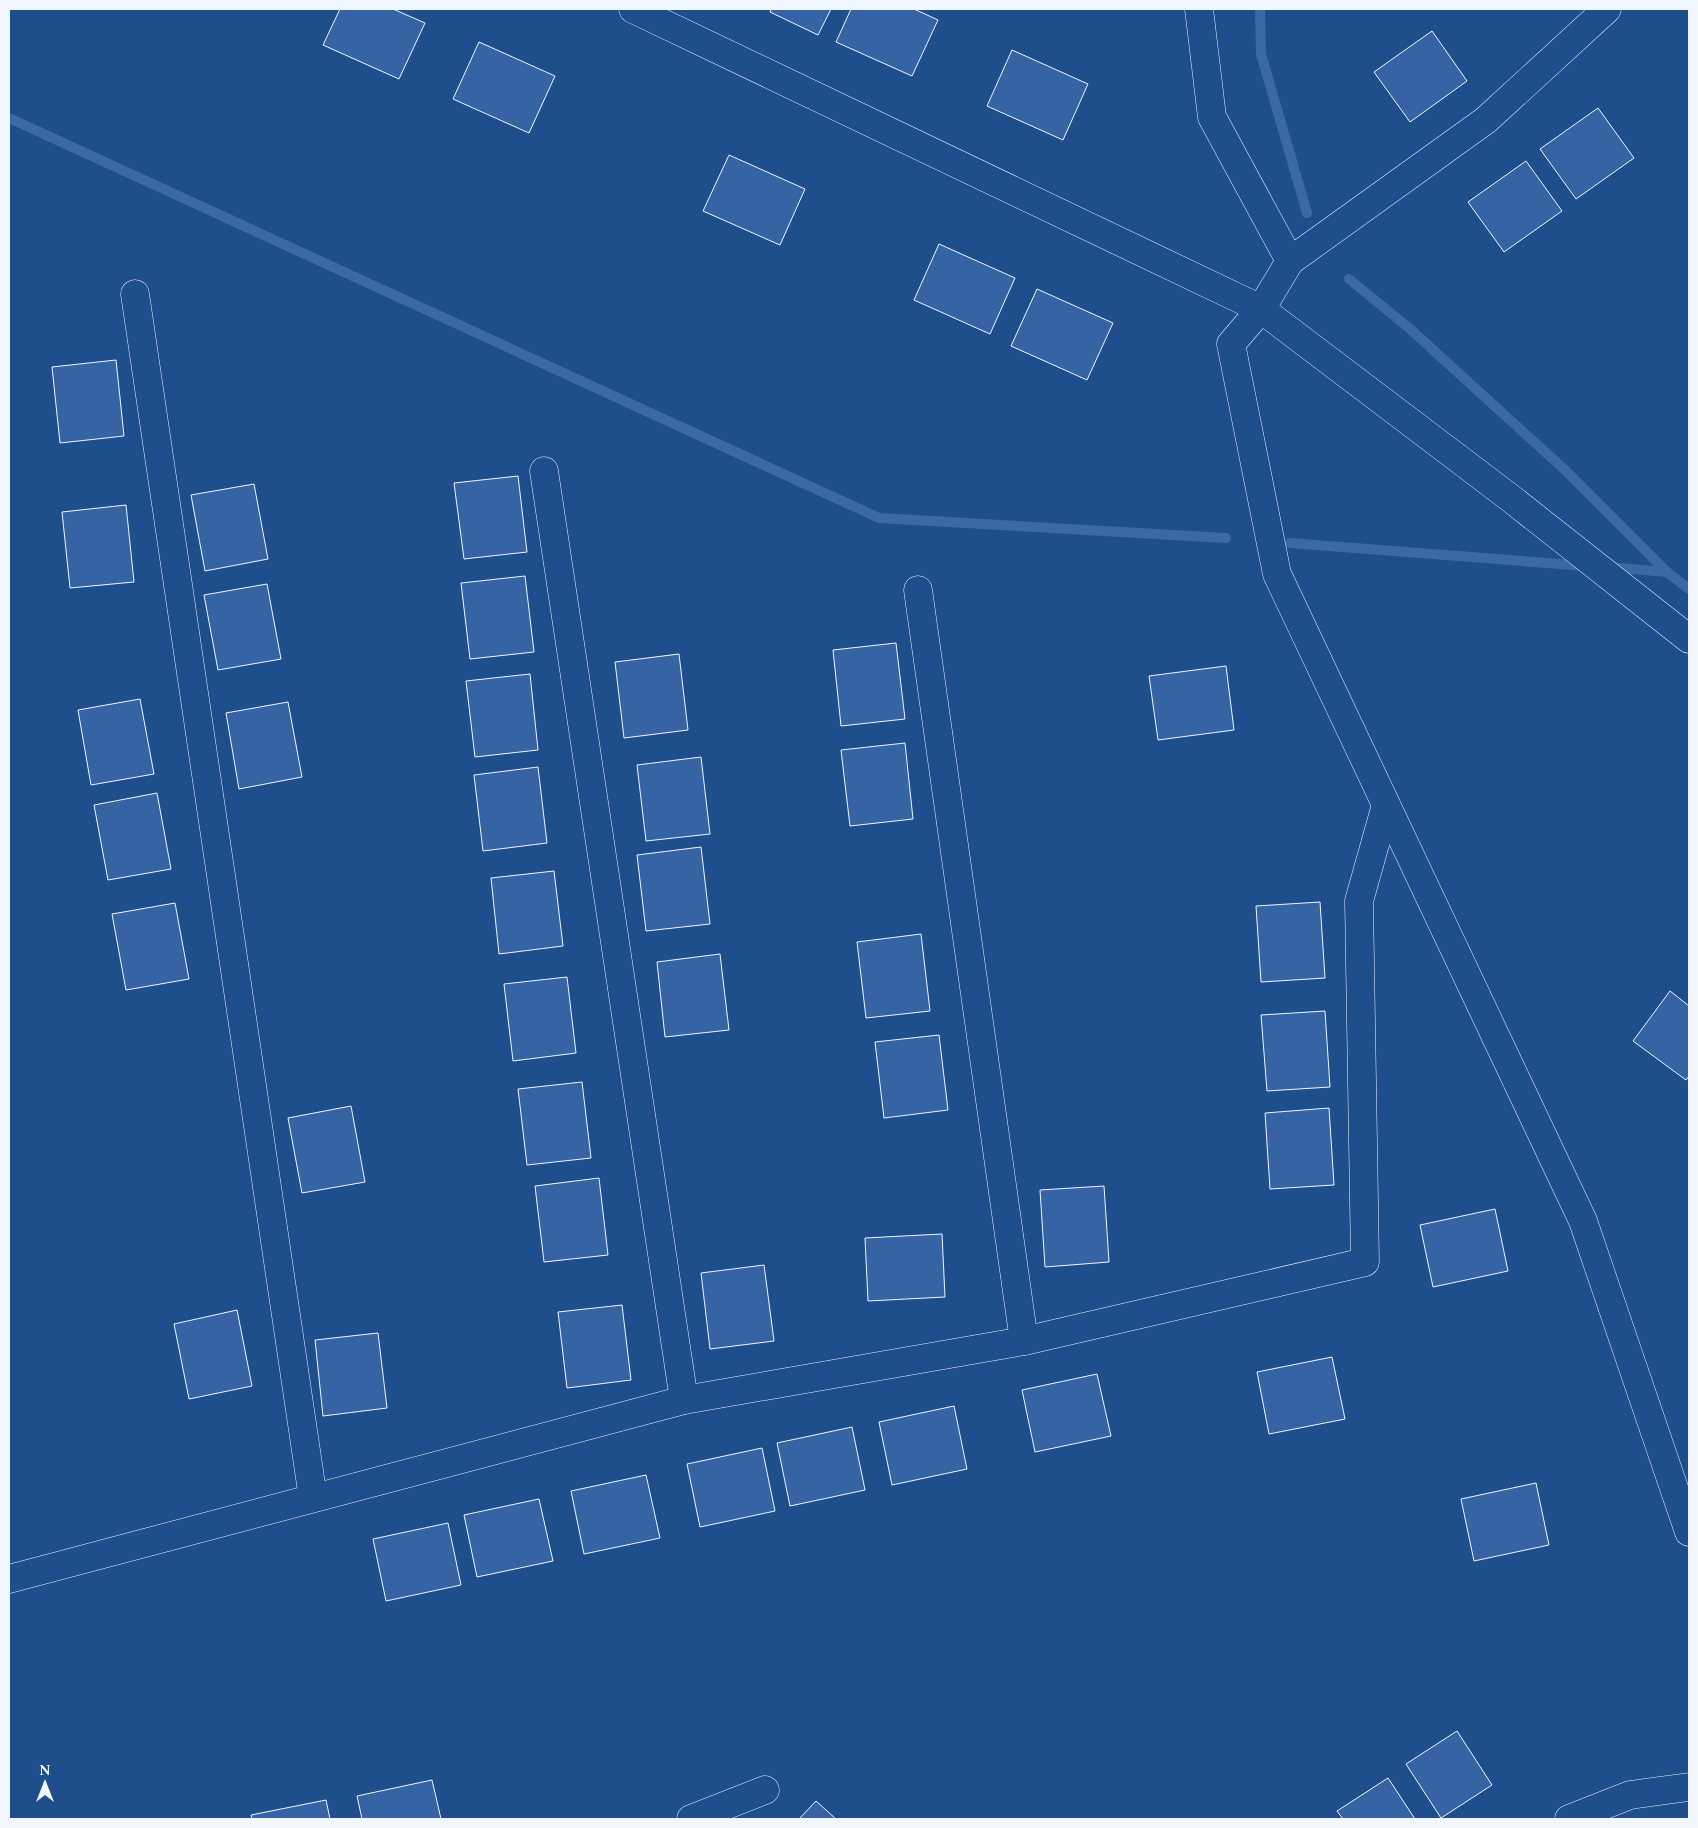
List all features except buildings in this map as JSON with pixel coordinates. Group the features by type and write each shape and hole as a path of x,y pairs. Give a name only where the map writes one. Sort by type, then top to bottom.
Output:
{"street":[{"path":"633,9 1261,308 1509,497 1689,639"},
{"path":"1199,9 1212,117 1290,261"},
{"path":"1607,9 1486,120 1290,261 1261,308 1231,344 1277,574 1583,1221 1689,1532"},
{"path":"134,294 313,1498"},
{"path":"544,471 684,1400"},
{"path":"918,590 1024,1341"},
{"path":"9,1579 684,1400 1024,1341 1365,1262 1359,901 1386,805"},
{"path":"1569,1819 1630,1795 1689,1787"},
{"path":"691,1819 765,1790"}],"waterway":[{"path":"1260,9 1261,54 1307,213"},
{"path":"9,118 879,518 1226,538"},
{"path":"1349,279 1409,328 1565,470 1667,572 1689,589"},
{"path":"1290,543 1586,566"},
{"path":"1608,567 1667,572"}]}
